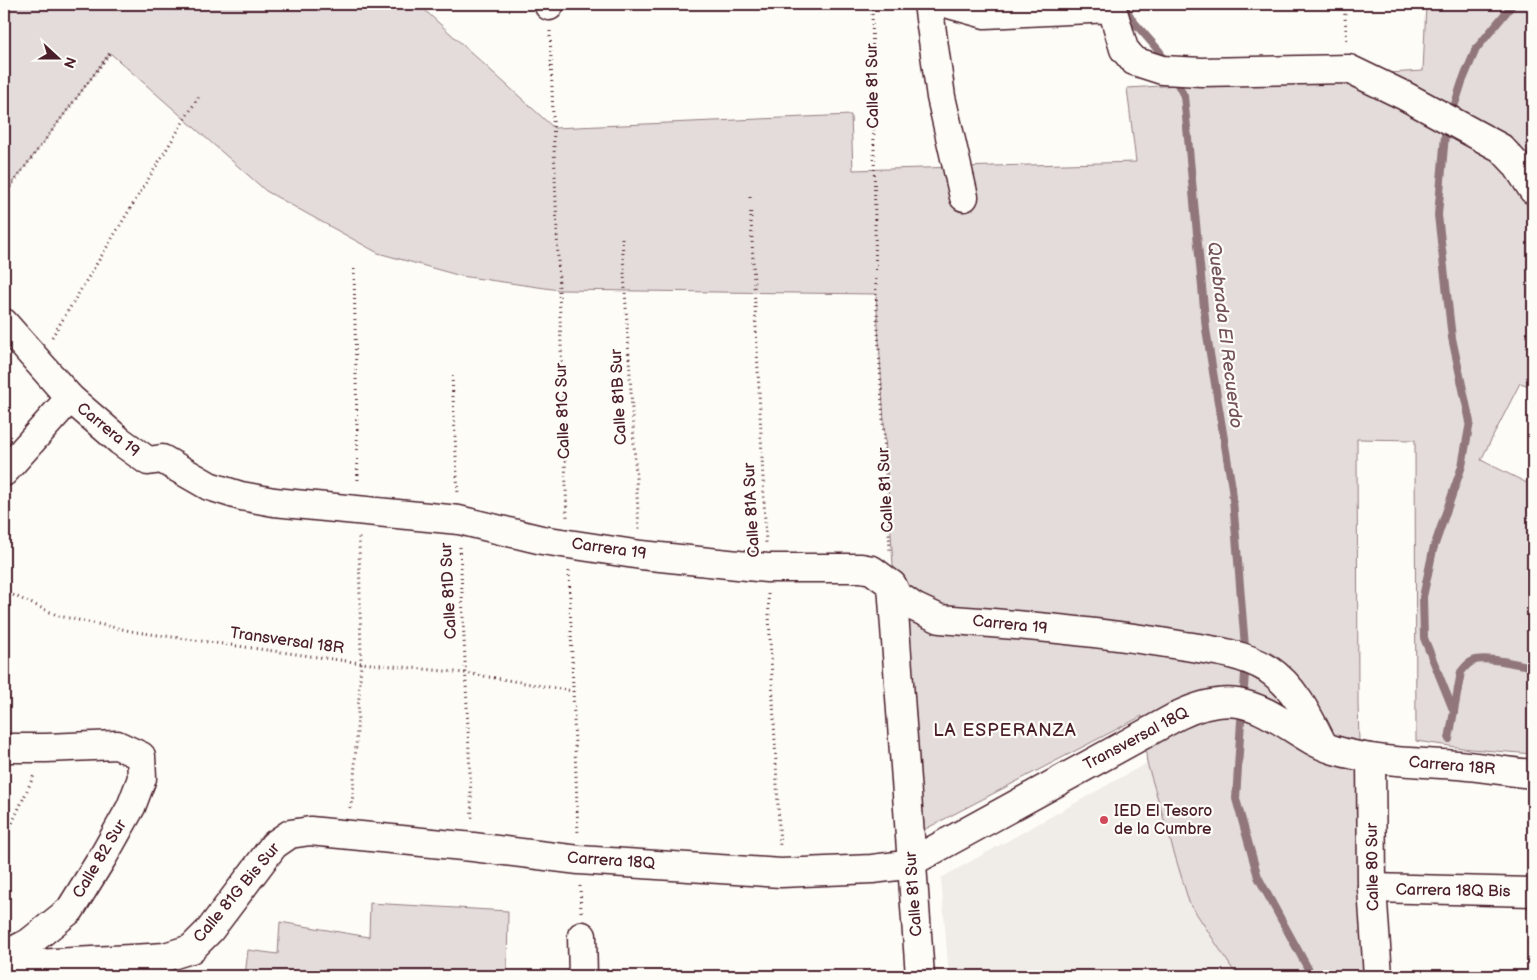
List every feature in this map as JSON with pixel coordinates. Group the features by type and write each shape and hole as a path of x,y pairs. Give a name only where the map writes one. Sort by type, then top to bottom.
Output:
{"street":[{"path":"928,4 941,97 964,197"},
{"path":"949,4 985,14 1112,8 1124,49 1134,61 1162,70 1202,72 1349,69 1406,96 1501,148 1516,164 1533,190"},
{"name":"Carrera 19","path":"4,323 70,398 120,441 148,461 162,459 209,486 241,496 274,502 459,520 542,540 641,555 767,568 861,568 872,570 914,607 940,619 1142,638 1232,654 1268,669 1290,690 1308,715 1323,745"},
{"path":"4,472 70,398"},
{"name":"Calle 81 Sur","path":"892,586 920,976"},
{"name":"Transversal 18Q","path":"912,862 1193,708 1223,702 1238,703 1266,713 1323,745 1350,754 1371,758"},
{"name":"Calle 82 Sur","path":"4,956 30,942 70,910 131,807 142,778 142,756 118,745 46,748"},
{"path":"4,748 46,748"},
{"name":"Carrera 18R","path":"1371,758 1533,774"},
{"name":"Calle 80 Sur","path":"1371,758 1372,888 1378,976"},
{"name":"Carrera 18Q","path":"310,830 579,860 781,873 872,869 906,865 912,862"},
{"name":"Calle 81G Bis Sur","path":"4,964 44,964 165,956 182,953 197,944 210,930 274,845 290,834 310,830"},
{"name":"Carrera 18Q Bis","path":"1372,888 1533,892"},
{"path":"582,936 583,976"}],"path":[{"name":"Calle 81 Sur","path":"872,4 876,294 892,586"},
{"path":"1344,4 1349,69"},
{"name":"Calle 81C Sur","path":"550,5 577,818"},
{"path":"4,195 110,52"},
{"path":"37,361 199,96"},
{"name":"Calle 81A Sur","path":"750,197 779,822"},
{"name":"Calle 81B Sur","path":"622,238 641,555"},
{"name":"Calle 81D Sur","path":"452,376 472,805"},
{"name":"Transversal 18R","path":"4,591 59,616 136,632 361,663 466,673 573,691"},
{"path":"4,841 46,748"},
{"path":"579,860 582,936"}],"shaded area":[{"path":"4,4 418,4 554,128 851,115 853,170 1136,162 1127,88 1423,71 1426,4 1533,4 1533,387 1520,383 1481,460 1533,486 1533,754 1470,749 1416,741 1415,440 1357,439 1358,703 1365,976 1237,976 1189,902 1147,763 1142,716 910,837 876,294 559,290 461,276 378,253 266,191 110,53 4,195"},
{"name":"IED El Tesoro de la Cumbre","path":"1147,763 1189,902 1237,976 949,976 941,878"},
{"path":"370,903 508,911 507,976 245,976 248,950 278,954 280,922 369,937"}],"waterway":[{"name":"Quebrada El Recuerdo","path":"1123,4 1133,21 1160,52 1165,63"},
{"path":"1454,712 1424,638 1423,597 1433,550 1462,466 1470,422 1452,338 1438,215 1445,135 1462,82 1476,49 1513,4"},
{"name":"Quebrada El Recuerdo","path":"1174,77 1184,96 1206,329 1232,488 1246,659 1244,688"},
{"path":"1449,739 1461,672 1468,664 1478,659 1485,659 1533,667"},
{"name":"Quebrada El Recuerdo","path":"1241,721 1236,799 1258,877 1312,976"}],"place":[{"name":"IED El Tesoro de la Cumbre","path":"1104,820"}],"district":[{"name":"LA ESPERANZA","path":"1005,730"}]}
